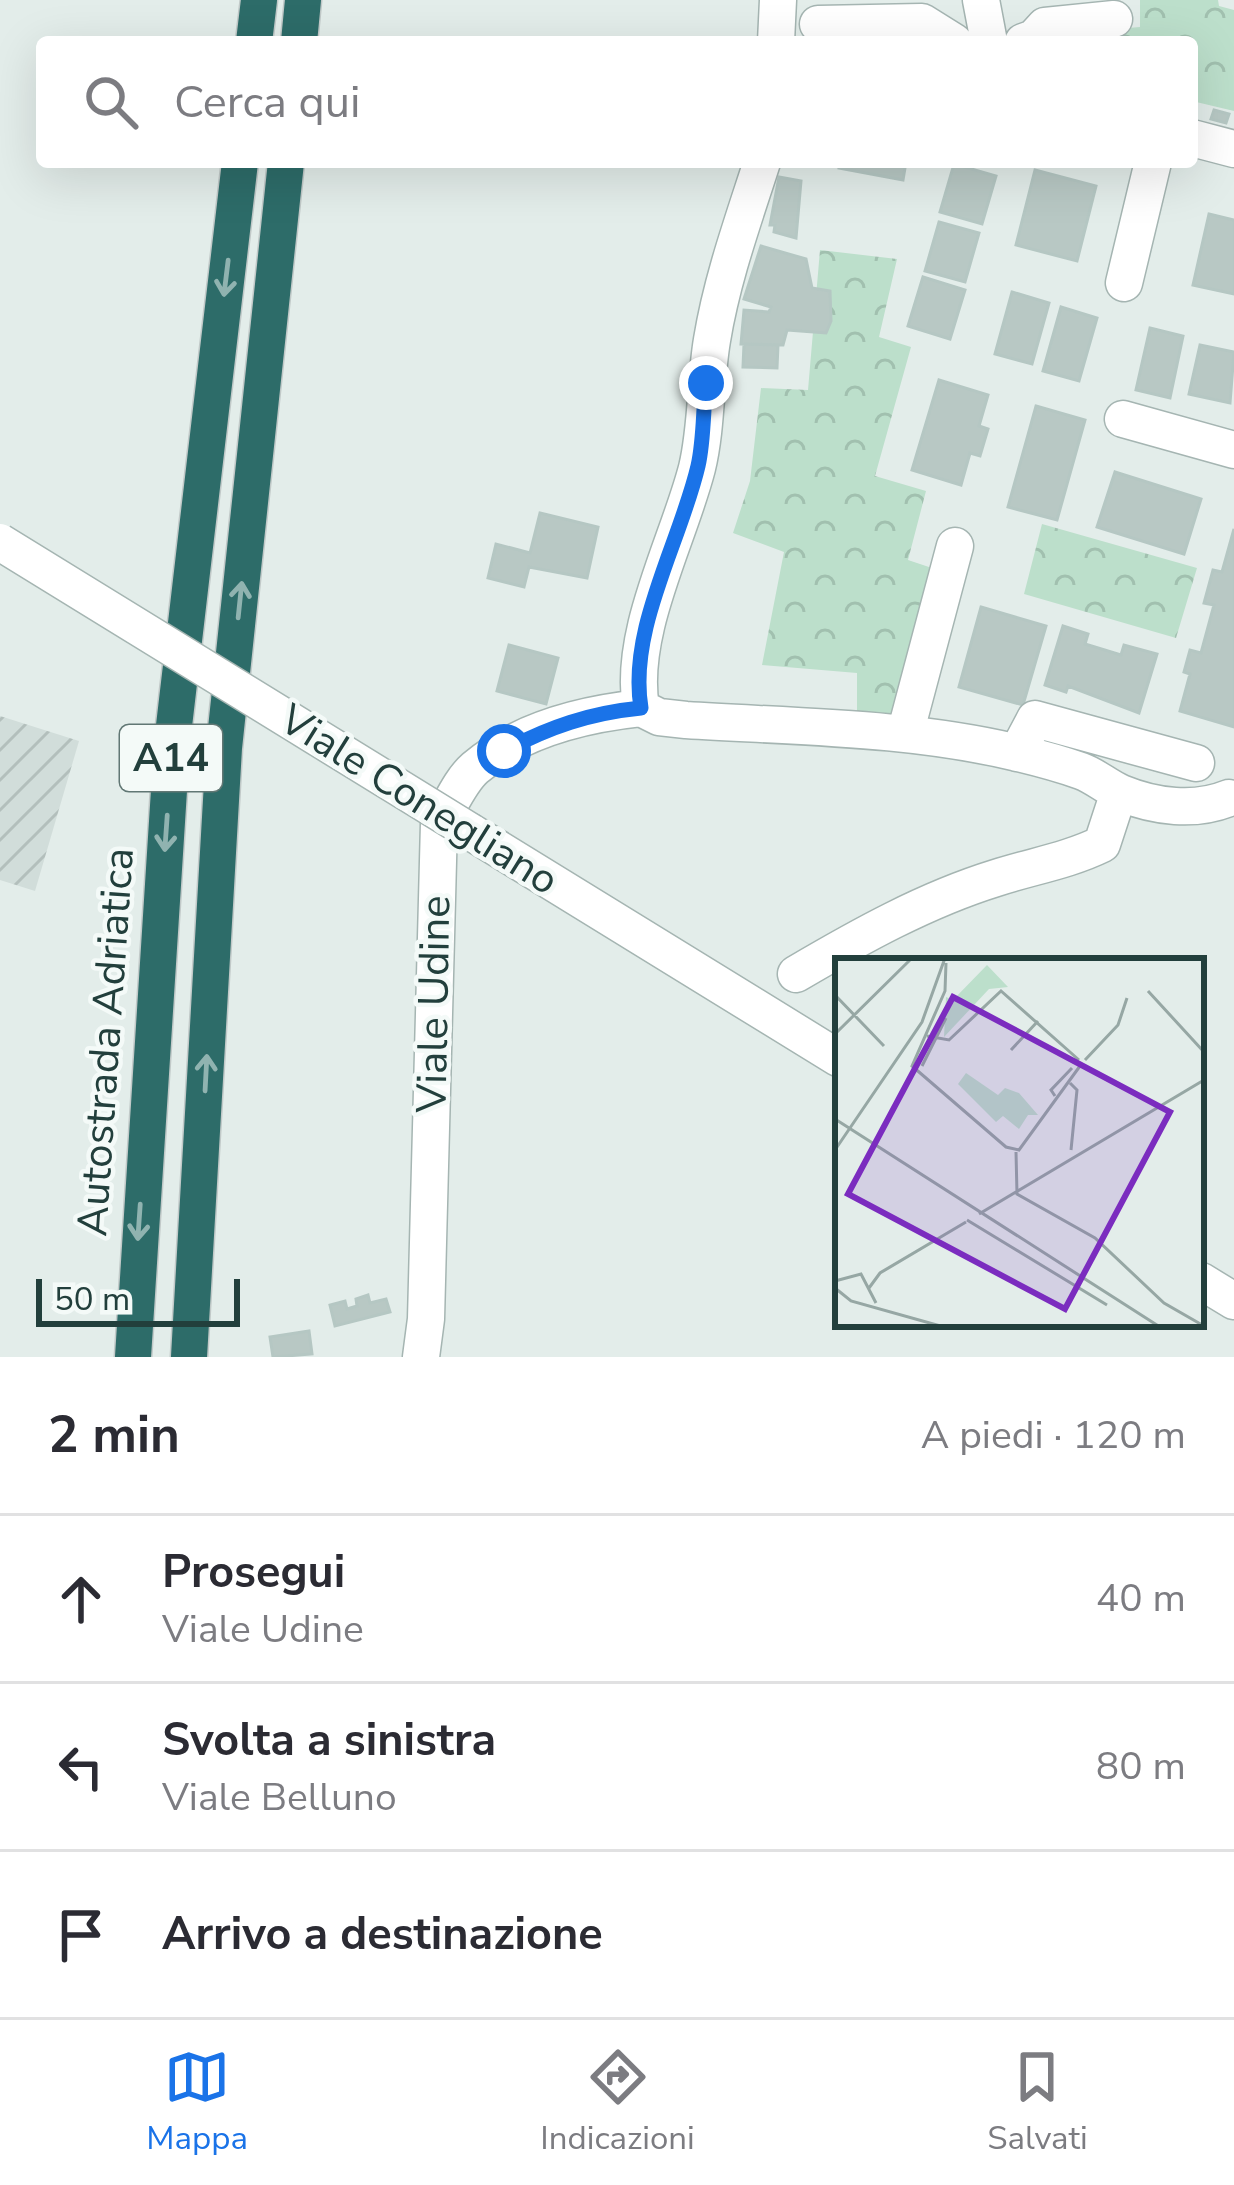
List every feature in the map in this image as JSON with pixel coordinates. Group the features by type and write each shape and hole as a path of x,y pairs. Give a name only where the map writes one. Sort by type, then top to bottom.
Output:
{"highway":[{"path":"255,36 259,0"},
{"path":"299,36 303,0"},
{"name":"Autostrada Adriatica","path":"133,1357 172,743 239,168"},
{"name":"A14","path":"189,1357 224,748 285,168"}],"street":[{"path":"776,36 778,0"},
{"path":"981,0 988,36"},
{"path":"1031,36 1045,26 1114,19"},
{"path":"818,24 922,22 945,36"},
{"path":"1198,140 1234,149"},
{"path":"760,168 724,280 712,339 698,464 641,648 637,682 641,708 659,717 686,721 905,734 1017,753 1084,772 1118,792 1157,805 1209,806 1232,798"},
{"path":"1124,283 1152,168"},
{"path":"1123,419 1234,450"},
{"name":"Viale Conegliano","path":"0,542 835,1056"},
{"path":"905,734 955,546"},
{"name":"Viale Udine","path":"421,1357 426,1319 439,823 473,770 504,751 579,718 641,708"},
{"path":"1017,753 1035,719 1196,763"},
{"path":"796,974 939,899 1067,860 1102,844 1118,792"},
{"path":"1204,1283 1234,1301"}],"shaded area":[{"path":"0,716 79,741 35,891 0,880"}],"green space":[{"path":"1140,0 1218,0 1219,6 1234,10 1234,111 1198,102 1198,36 1043,36 1140,27"},
{"path":"820,250 897,259 879,337 911,347 875,476 926,491 908,560 935,569 902,706 890,717 857,715 857,673 762,665 784,552 733,533 750,481 761,388 808,390"},
{"path":"1042,524 1197,568 1176,638 1024,594"}],"building":[{"path":"1214,110 1229,114 1226,123 1211,119"},
{"path":"839,168 905,168 903,180"},
{"path":"953,168 996,176 982,224 940,212"},
{"path":"1035,170 1096,186 1077,261 1016,245"},
{"path":"779,177 801,181 796,238 774,232 775,225 770,225"},
{"path":"1209,214 1234,220 1234,294 1193,285"},
{"path":"939,222 979,233 965,282 925,271"},
{"path":"761,246 806,259 812,288 830,291 831,321 826,333 787,330 783,345 741,344 744,310 769,312 771,307 744,299"},
{"path":"923,277 965,290 950,339 908,326"},
{"path":"1012,292 1049,303 1032,364 995,354"},
{"path":"1061,307 1097,318 1079,381 1043,371"},
{"path":"1150,328 1183,336 1170,398 1136,390"},
{"path":"744,344 778,345 777,368 743,367"},
{"path":"1200,345 1234,352 1230,403 1189,394"},
{"path":"939,380 988,395 979,426 988,429 980,456 970,453 961,485 912,470"},
{"path":"1036,406 1085,420 1057,520 1008,507"},
{"path":"1115,472 1201,499 1184,554 1097,527"},
{"path":"540,513 598,527 587,578 529,567 524,587 488,578 496,544 530,553"},
{"path":"1234,529 1234,727 1180,711 1190,674 1184,672 1190,650 1201,653 1214,605 1204,603 1213,570 1222,572"},
{"path":"981,607 1046,626 1023,705 959,687"},
{"path":"1063,626 1088,634 1085,644 1121,655 1124,645 1157,654 1139,713 1068,686 1066,692 1045,685"},
{"path":"509,645 558,658 546,704 497,691"},
{"path":"368,1295 370,1303 386,1299 390,1312 335,1326 330,1305 345,1301 347,1309"},
{"path":"309,1331 312,1354 273,1357 270,1337"}],"route":[{"path":"504,751 544,730 596,713 641,708 637,682 641,648 698,464 706,383"}]}
